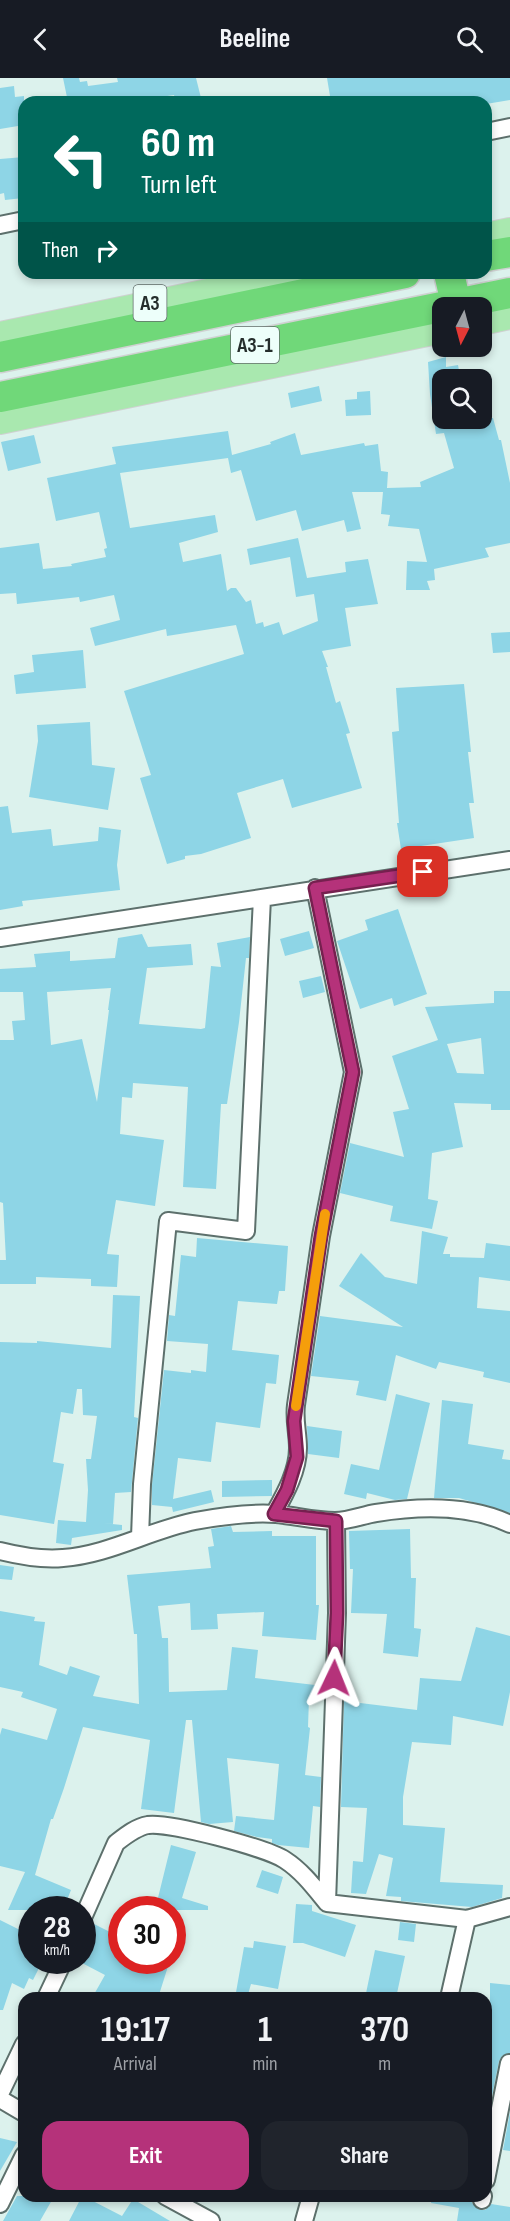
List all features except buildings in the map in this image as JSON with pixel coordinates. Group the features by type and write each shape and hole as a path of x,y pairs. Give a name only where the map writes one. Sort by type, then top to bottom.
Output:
{"highway":[{"path":"492,255 510,252"},
{"name":"A3-1","path":"0,357 376,279"},
{"path":"449,279 449,297"},
{"name":"A3-1","path":"492,300 510,293"},
{"name":"A3-1","path":"0,397 432,320"}],"main road":[{"path":"492,235 510,231"},
{"name":"A3","path":"0,335 271,279"},
{"path":"492,320 510,316"},
{"path":"0,421 432,321"}],"street":[{"path":"492,131 510,127"},
{"path":"0,225 18,221"},
{"path":"0,938 315,888 510,860"},
{"path":"274,1514 287,1490 297,1457 294,1421 321,1236 353,1072 315,888"},
{"path":"140,1537 142,1484 168,1221 246,1231 262,898"},
{"path":"0,1551 26,1557 63,1558 94,1552 192,1522 244,1514 274,1514 336,1521 378,1513 467,1510 493,1516 510,1524"},
{"path":"327,1903 337,1613 336,1521"},
{"path":"93,1896 117,1843 126,1835 148,1825 182,1828 265,1851 285,1860 300,1872 327,1903 467,1918 510,1907"},
{"path":"450,1992 467,1918"},
{"path":"49,1992 57,1974"},
{"path":"0,2094 18,2056"},
{"path":"492,2149 509,2063"},
{"path":"0,2099 18,2110"},
{"path":"0,2204 18,2167"},
{"path":"176,2202 211,2221"},
{"path":"304,2221 309,2202"}],"slow traffic":[{"path":"296,1406 325,1214"}],"route":[{"path":"334,1678 337,1613 336,1521 274,1514 287,1490 297,1457 298,1446 294,1421 321,1236 353,1072 315,888 423,872"}]}
